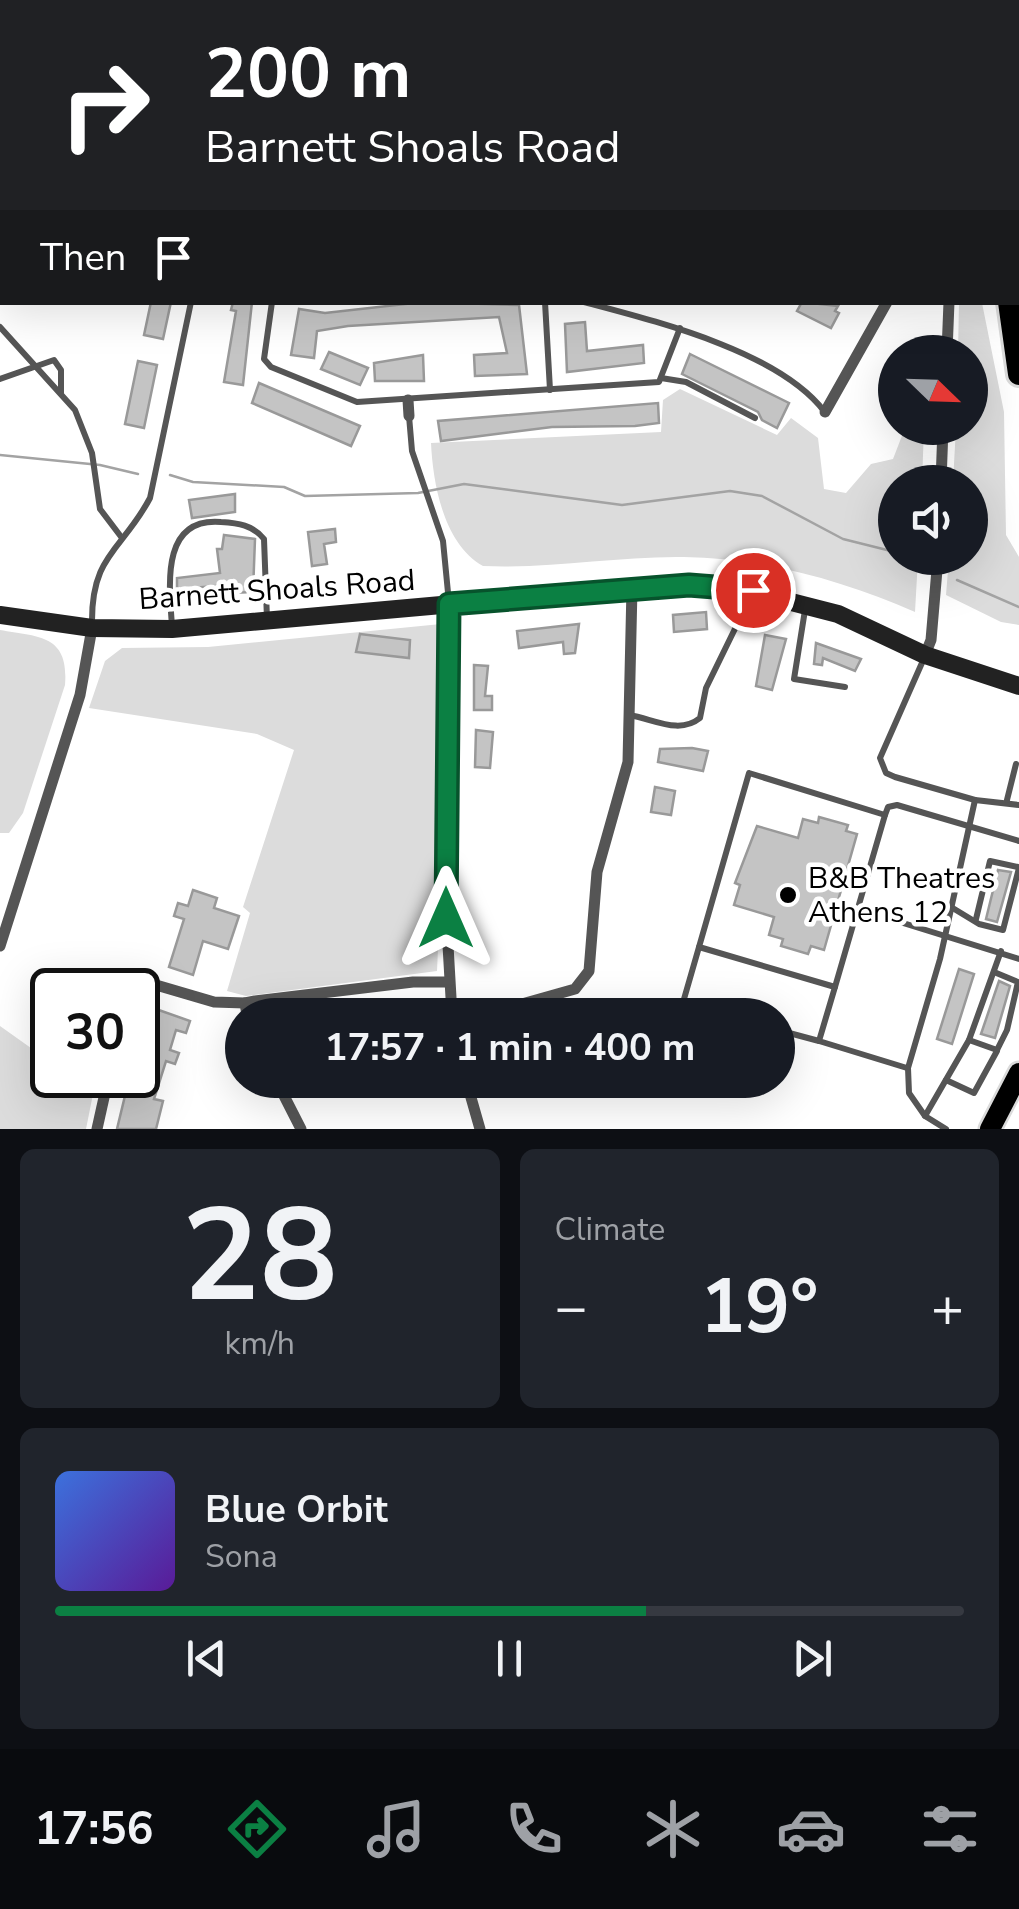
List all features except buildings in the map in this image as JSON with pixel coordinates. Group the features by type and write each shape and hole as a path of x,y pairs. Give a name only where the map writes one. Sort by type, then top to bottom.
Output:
{"highway":[{"path":"1009,305 1019,374"},
{"path":"990,1129 1019,1072"}],"main road":[{"name":"Barnett Shoals Road","path":"0,615 92,628 172,628 689,585 753,590 806,604 867,624 925,655 1019,686"}],"street":[{"path":"825,412 885,305"},
{"path":"947,335 950,305"},
{"path":"408,400 409,416"},
{"path":"925,655 931,640 937,575"},
{"path":"549,998 564,994 586,980 597,872 626,782 632,588"},
{"path":"449,604 450,998"},
{"path":"0,946 84,683 92,628"},
{"path":"314,998 412,982 448,982"},
{"path":"160,990 225,1004"},
{"path":"98,1129 104,1098"},
{"path":"285,1098 300,1129"},
{"path":"471,1098 480,1129"}],"lane":[{"path":"92,628 94,582 104,558 150,498 190,305"},
{"path":"272,305 264,359 271,367 357,402 646,384 662,378 686,382 755,418"},
{"path":"544,305 550,390"},
{"path":"595,305 680,328 801,388 825,412"},
{"path":"0,327 75,410 92,453 100,508 122,538"},
{"path":"662,378 680,328"},
{"path":"0,379 48,360 58,364 61,393"},
{"path":"409,416 412,451 443,542 449,604"},
{"path":"172,628 173,554 178,536 200,522 246,526 264,539 267,620"},
{"path":"629,715 675,728 690,726 700,718 706,688 753,590"},
{"path":"806,604 794,679 846,687"},
{"path":"925,655 881,750 882,766 894,777 999,805 1007,800 1016,764"},
{"path":"684,998 749,773 885,815"},
{"path":"946,1129 925,1116 908,1093 908,1068 946,935 974,800"},
{"path":"1007,800 1019,805"},
{"path":"819,1042 888,806 897,805 1019,841"},
{"path":"951,907 980,924 1003,930 1018,867 990,861 976,919"},
{"path":"858,908 1017,956"},
{"path":"700,947 835,987"},
{"path":"925,1116 981,1021 1000,951"},
{"path":"946,1080 974,1093 997,1050 1018,982 994,972"},
{"path":"795,1035 908,1068"},
{"path":"969,1040 997,1050"}],"shaded area":[{"path":"959,305 982,305 1004,412 1006,535 1019,557 1019,625 1001,622 946,595 948,575 988,575 988,465 954,465 955,445 988,445 988,335 958,335"},
{"path":"680,389 777,435 791,418 818,438 824,489 846,493 871,464 893,459 898,445 923,445 923,465 878,465 878,575 917,575 915,612 832,581 743,562 659,557 483,566 459,543 438,495 431,443 661,432 663,400"},
{"path":"441,624 443,838 437,971 246,996 227,991 250,913 243,907 294,750 257,734 89,708 105,661 122,648 208,647"},
{"path":"0,630 49,641 57,647 65,669 65,685 23,813 9,833 0,833"},
{"path":"0,1026 30,1047 30,1098 92,1098 86,1129 0,1129"}],"waterway":[{"path":"0,455 100,465 138,474"},
{"path":"170,475 193,482 284,487 305,496 418,493 464,484 622,505 730,491 762,496 843,539 878,548"},
{"path":"957,580 1019,607"}],"place":[{"name":"B&B Theatres Athens 12","path":"788,895"}],"route":[{"path":"446,918 449,604 689,585 753,590"}]}
